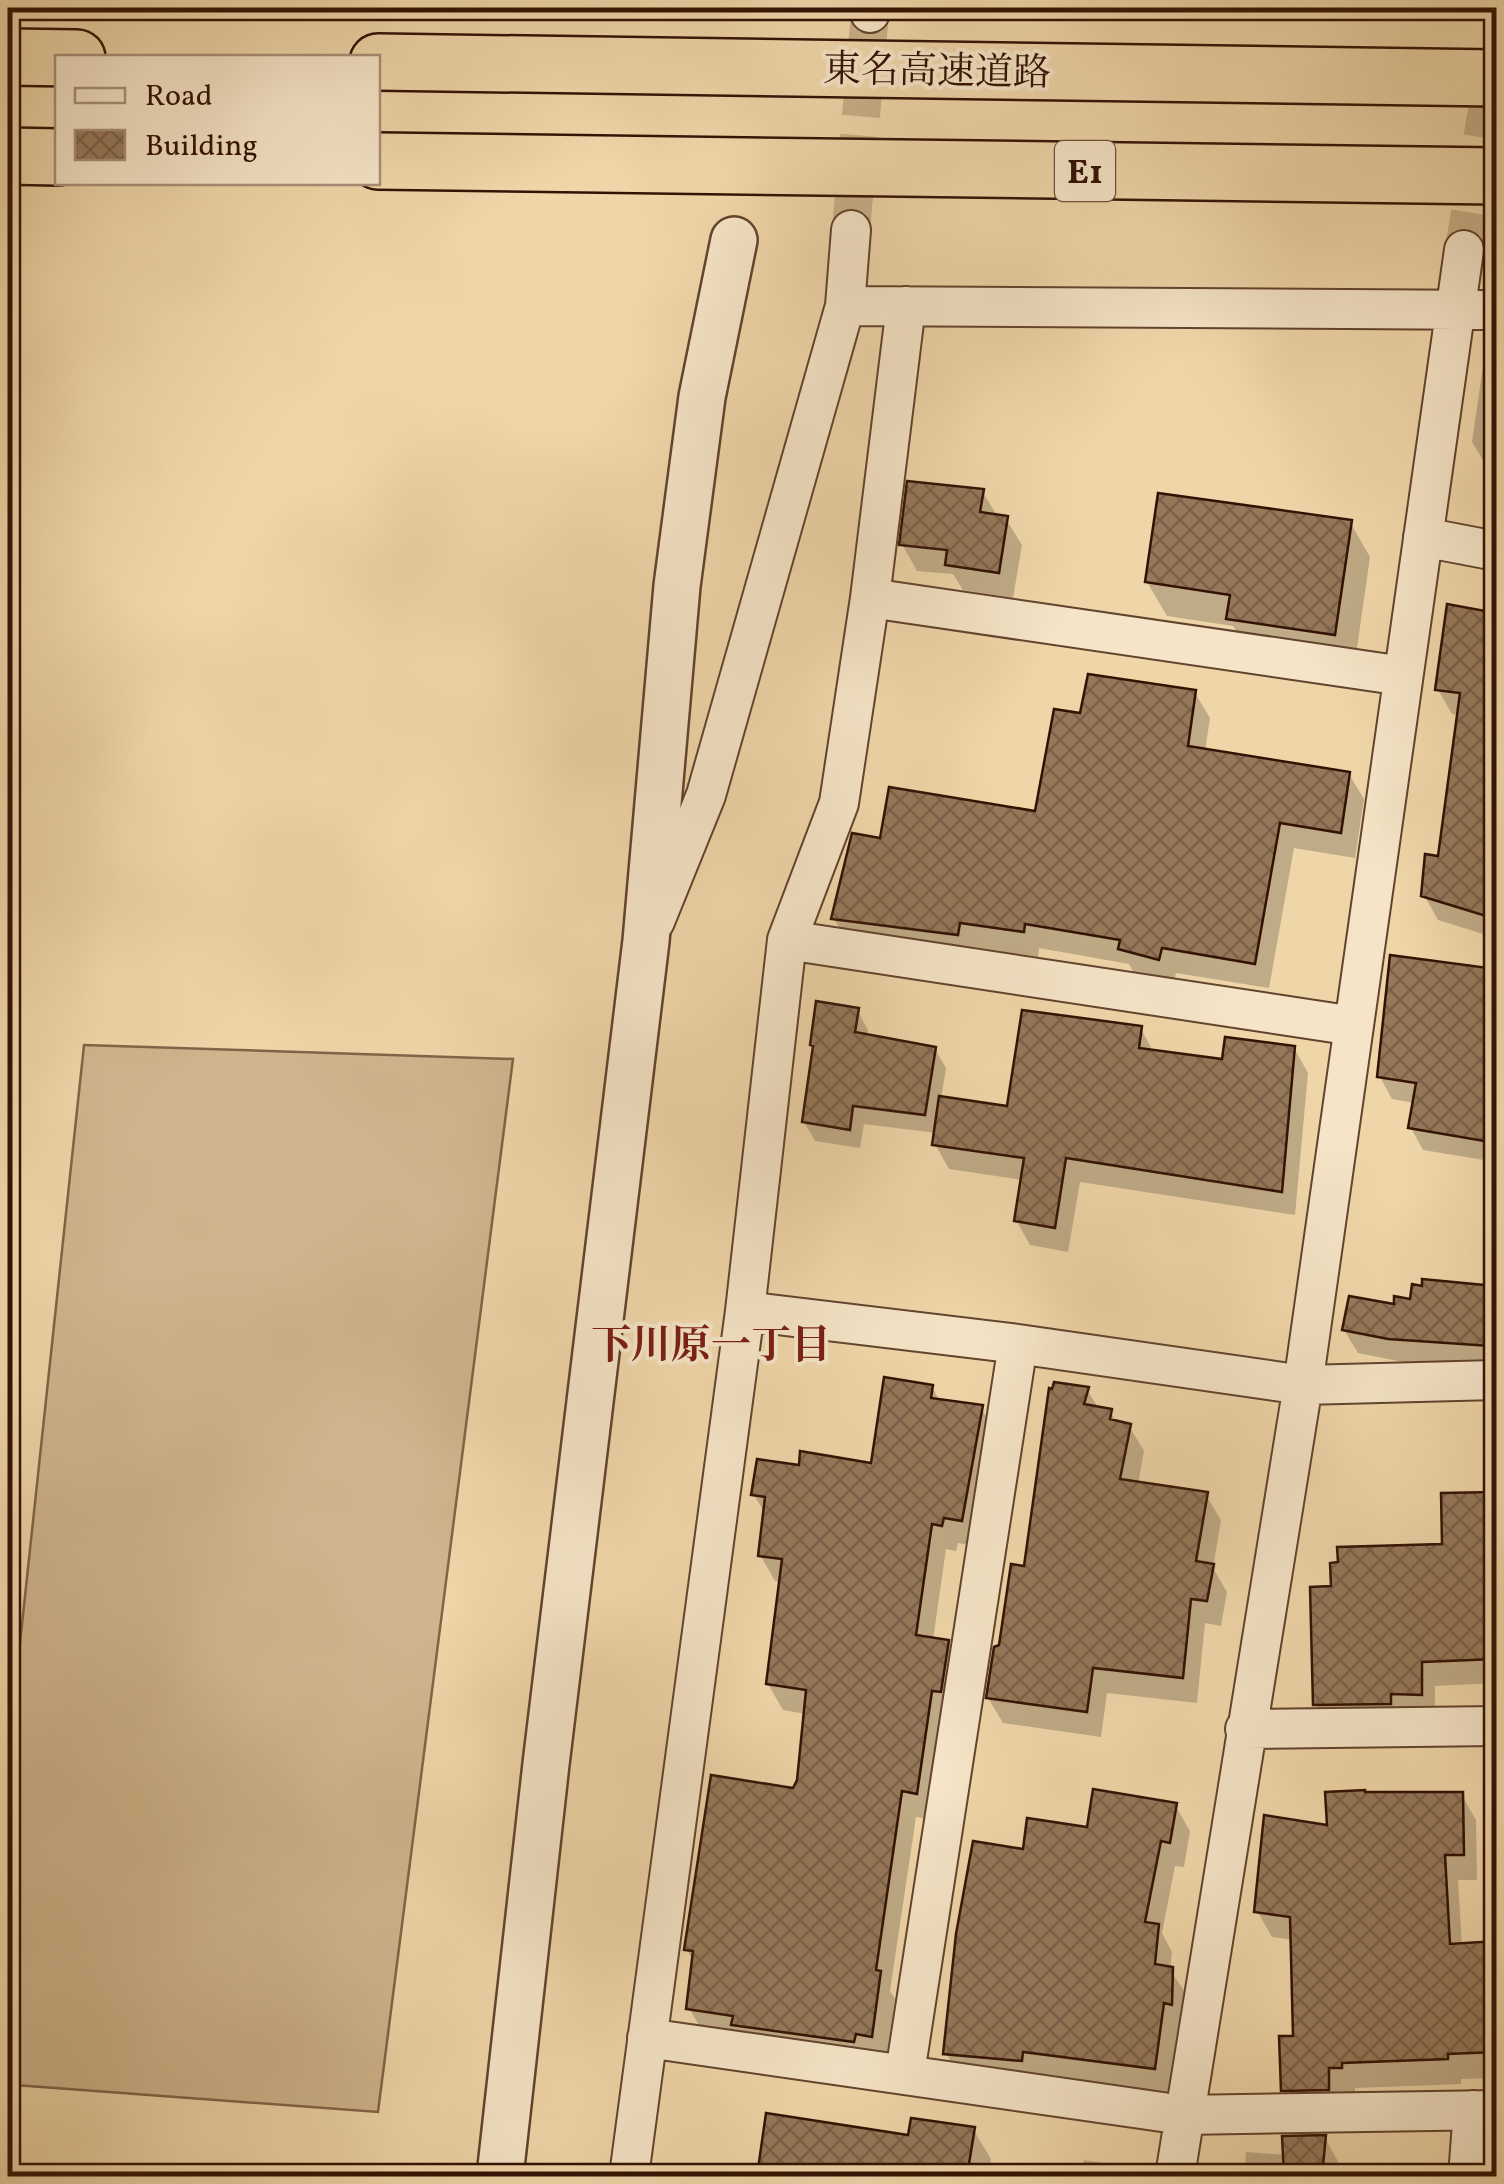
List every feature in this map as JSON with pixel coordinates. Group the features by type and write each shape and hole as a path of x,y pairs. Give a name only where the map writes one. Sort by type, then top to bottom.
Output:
{"highway":[{"path":"8,56 55,57"},
{"name":"東名高速道路","path":"380,62 1496,78"},
{"path":"8,156 55,157"},
{"name":"E1","path":"380,162 1496,176"}],"street":[{"path":"646,941 706,795 845,306 851,230"},
{"path":"500,2176 646,941 677,586 702,397 734,240"},
{"path":"1175,2176 1303,1385 1464,250"},
{"path":"845,306 1496,310"},
{"path":"629,2176 744,1311 787,940 839,803 870,598 906,306"},
{"path":"1422,537 1496,551"},
{"path":"870,598 1403,676"},
{"path":"787,940 1354,1026"},
{"path":"744,1311 1018,1344 1303,1385 1496,1380"},
{"path":"904,2073 1018,1344"},
{"path":"1245,1729 1496,1726"},
{"path":"647,2038 1183,2115 1485,2110 1468,2176"}],"green space":[{"path":"1035,8 1461,8 1462,19"},
{"path":"84,1045 513,1059 378,2112 15,2085 8,2070 8,1755"}],"building":[{"path":"907,481 984,489 980,512 1008,516 999,573 945,565 947,550 899,545"},
{"path":"1158,493 1352,520 1335,635 1226,619 1230,595 1145,582"},
{"path":"1447,604 1496,613 1496,919 1421,896 1425,854 1438,856 1460,693 1435,690"},
{"path":"1088,674 1196,690 1188,746 1350,772 1341,833 1280,823 1255,964 1162,948 1159,960 1118,949 1120,940 1025,924 1024,932 960,923 958,935 831,919 852,833 880,838 889,787 1035,811 1054,709 1080,713"},
{"path":"1390,955 1496,969 1496,1023 1487,1105 1496,1107 1496,1143 1408,1128 1416,1083 1377,1077"},
{"path":"816,1001 859,1008 855,1032 936,1047 925,1115 853,1106 850,1130 802,1122"},
{"path":"1022,1010 1142,1026 1139,1048 1222,1059 1225,1037 1295,1046 1282,1192 1066,1158 1055,1228 1014,1221 1024,1158 932,1145 939,1096 1007,1106"},
{"path":"1422,1279 1494,1286 1490,1346 1388,1339 1342,1330 1349,1296 1394,1304 1394,1296 1410,1299 1412,1284 1422,1286"},
{"path":"884,1377 933,1385 931,1398 983,1405 962,1521 944,1518 942,1526 932,1524 916,1635 949,1640 941,1692 932,1691 917,1794 902,1791 876,1970 881,1971 872,2037 856,2034 854,2042 731,2025 733,2016 686,2009 693,1951 684,1950 711,1775 793,1788 806,1690 766,1684 782,1559 758,1556 765,1497 751,1495 757,1459 799,1465 800,1451 871,1463"},
{"path":"1054,1382 1089,1387 1084,1404 1112,1409 1110,1419 1131,1424 1120,1479 1208,1492 1196,1561 1214,1564 1207,1601 1191,1599 1183,1678 1093,1668 1087,1712 986,1698 994,1647 999,1645 1011,1564 1024,1566 1049,1388"},
{"path":"1496,1492 1496,1659 1422,1662 1422,1695 1391,1694 1391,1704 1313,1705 1310,1587 1331,1586 1330,1563 1338,1562 1337,1547 1442,1544 1441,1493"},
{"path":"1093,1789 1177,1803 1170,1843 1161,1841 1145,1922 1159,1924 1155,1964 1173,1967 1172,2005 1164,2003 1155,2069 1023,2052 1022,2061 943,2054 956,1934 973,1841 1023,1849 1027,1818 1087,1827"},
{"path":"1325,1792 1463,1792 1464,1855 1445,1855 1450,1944 1496,1941 1496,2052 1448,2054 1448,2059 1342,2063 1342,2068 1329,2068 1329,2090 1281,2091 1279,2036 1293,2036 1290,1917 1254,1912 1264,1815 1327,1825"},
{"path":"766,2113 908,2135 911,2118 975,2127 967,2176 757,2176"},
{"path":"1326,2135 1322,2176 1284,2176 1282,2136"}],"tunnel":[{"path":"851,230 870,13"},
{"path":"1464,250 1496,55"}],"district":[{"name":"下川原一丁目","path":"711,1344"}]}
